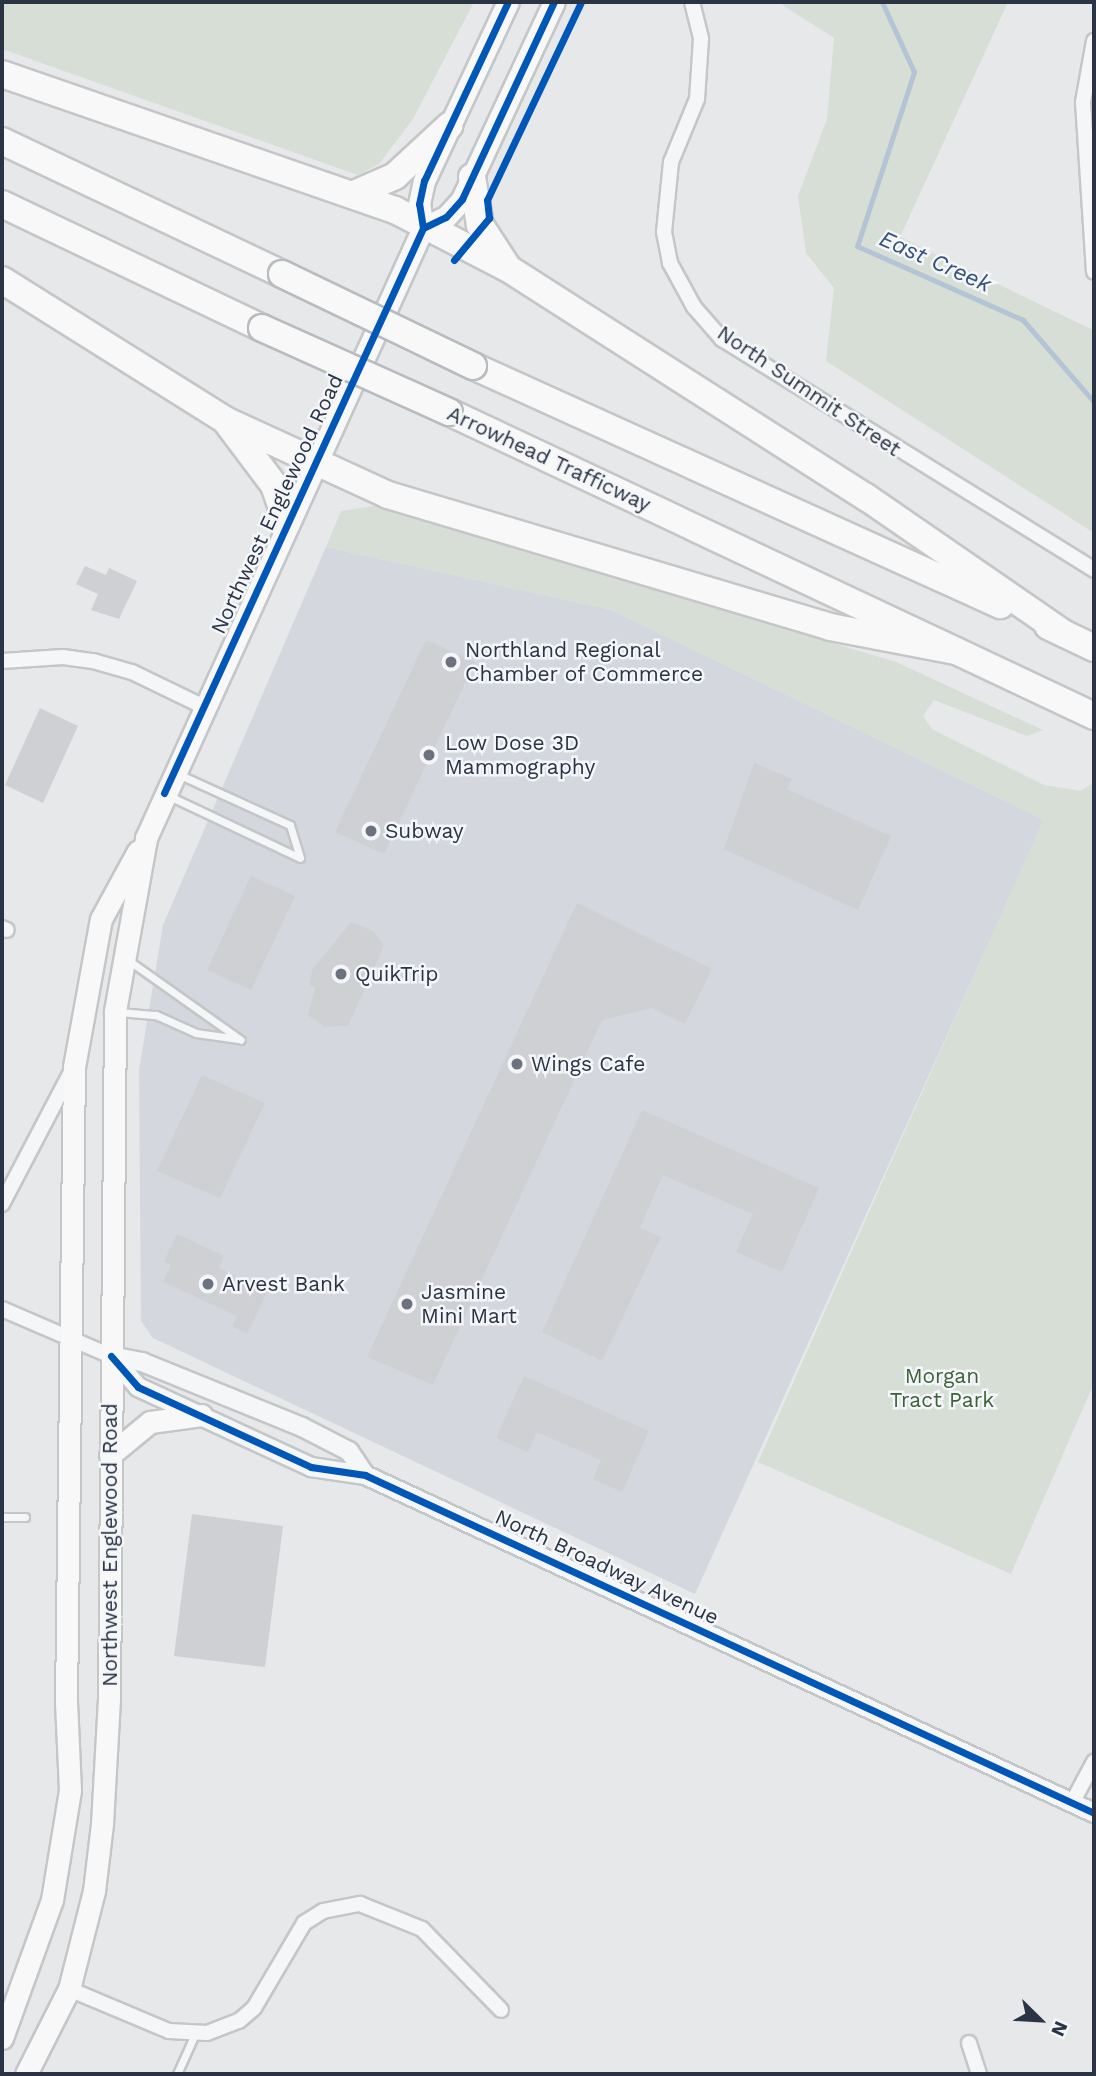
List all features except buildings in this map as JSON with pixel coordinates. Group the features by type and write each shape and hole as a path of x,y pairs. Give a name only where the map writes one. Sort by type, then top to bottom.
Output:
{"highway":[{"path":"2,74 395,210 423,228 509,269 866,497 1063,633"},
{"path":"352,195 395,176 449,126"},
{"path":"2,141 473,366 1094,648"},
{"path":"472,177 480,225 509,269"},
{"name":"Arrowhead Trafficway","path":"2,204 1094,716"},
{"path":"2,280 225,420 388,495 830,628 956,651"},
{"path":"225,420 274,485 287,523"}],"main road":[{"name":"Northwest Englewood Road","path":"2,2038 52,1900 70,1790 66,1702 74,1067 101,919 146,838 202,706 423,228 419,204 424,180 508,2"},
{"path":"423,228 446,217 472,177 554,2"},
{"name":"Northwest Englewood Road","path":"26,2074 69,1989 94,1891 102,1824 109,1699 115,1011 146,838"},
{"path":"110,1455 150,1422 202,1415"}],"street":[{"name":"North Summit Street","path":"692,2 701,39 697,99 671,162 664,232 670,263 694,307 722,339 1094,570"},
{"path":"1094,41 1083,102 1091,170 1094,272"},
{"path":"2,661 63,656 93,661 132,672 202,706"},
{"path":"2,1204 74,1067"},
{"name":"North Broadway Avenue","path":"2,1309 111,1356 142,1362 302,1427 349,1451 365,1475"},
{"name":"North Broadway Avenue","path":"111,1356 138,1387 311,1467 365,1475 1094,1813"},
{"path":"1072,1803 1094,1762"},
{"path":"69,1989 169,2031 195,2034 239,2021 254,2008 291,1936 304,1923 339,1906 381,1909 422,1929 501,2010"},
{"path":"969,2043 979,2074"}],"lane":[{"path":"164,793 300,858 290,825 174,772"},
{"path":"115,1011 156,1015 196,1032 241,1040 123,957"},
{"path":"2,1517 25,1517"},
{"path":"177,2074 195,2034"}],"shaded area":[{"path":"326,547 612,610 1044,820 695,1594 153,1338 141,1321 139,1070 163,925"}],"green space":[{"path":"2,2 474,2 413,119 379,164 358,175 2,49"},
{"path":"778,2 1008,2 900,237 1093,330 1094,533 826,361 834,288 806,253 798,196 827,119 834,38"},
{"name":"Morgan Tract Park","path":"375,506 896,662 1043,730 1027,736 934,700 923,716 932,729 1044,785 1080,791 1094,783 1094,1383 1011,1574 758,1462 1043,820 612,610 326,547 341,511"}],"waterway":[{"name":"East Creek","path":"882,2 914,72 857,246 1023,320 1094,402"}],"cycle path":[{"path":"164,793 423,228 419,204 424,181 508,2"},
{"path":"423,228 446,217 462,199 554,2"},
{"path":"454,260 489,218 487,200 581,2"},
{"path":"111,1356 138,1387 311,1467 365,1475 1094,1813"}],"place":[{"name":"Northland Regional Chamber of Commerce","path":"451,662"},
{"name":"Low Dose 3D Mammography","path":"429,755"},
{"name":"Subway","path":"371,831"},
{"name":"QuikTrip","path":"341,974"},
{"name":"Wings Cafe","path":"517,1064"},
{"name":"Arvest Bank","path":"208,1284"},
{"name":"Jasmine Mini Mart","path":"407,1304"}]}
